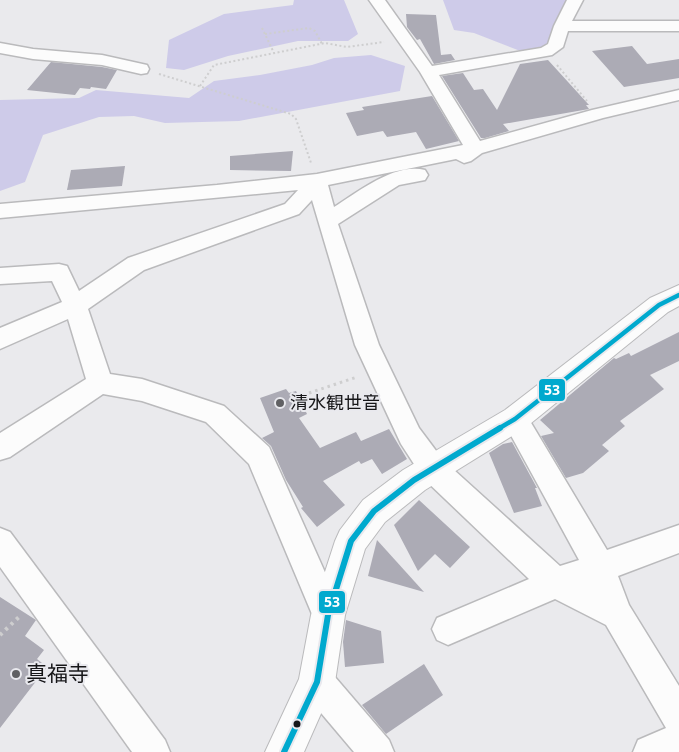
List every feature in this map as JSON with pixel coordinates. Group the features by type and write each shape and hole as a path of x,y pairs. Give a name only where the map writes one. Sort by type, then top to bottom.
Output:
{"main road":[{"path":"284,752 317,682 328,615 351,541 374,511 414,480 515,419 659,305 679,295"}],"street":[{"path":"377,0 428,72 475,149"},
{"path":"428,72 546,52 555,47 562,26 576,0"},
{"path":"562,26 679,26"},
{"path":"0,48 33,54 102,60 141,69"},
{"path":"0,211 217,192 317,181 475,149 598,114 679,95"},
{"path":"328,221 393,180 450,167 475,149"},
{"path":"317,181 367,345 410,436 434,469 556,583 617,614"},
{"path":"0,338 75,306 136,264 292,209 317,181"},
{"path":"0,276 59,272 75,306 100,383"},
{"path":"0,448 100,383 142,390 215,414 240,435 259,456 328,615"},
{"path":"515,419 600,567 617,614 679,718"},
{"path":"448,629 556,583 679,539"},
{"path":"0,542 153,752"},
{"path":"317,682 377,752"},
{"path":"650,752 679,740"}],"path":[{"path":"262,28 274,53"},
{"path":"265,34 309,28 315,31 322,44"},
{"path":"200,86 214,65 322,44 346,49 404,39"},
{"path":"546,52 598,114"},
{"path":"141,69 291,114 296,118 317,181"},
{"path":"309,393 379,370"}],"shaded area":[{"path":"294,0 344,0 358,34 348,41 298,41 228,56 184,70 166,68 169,40 224,14 293,5"},
{"path":"443,0 574,0 549,47 528,54 474,33 454,30"},
{"path":"371,55 405,66 400,91 239,121 165,123 134,116 99,117 43,135 25,182 0,191 0,100 79,98 96,90 189,98 214,81 260,75 312,65 334,58"}],"building":[{"path":"406,14 436,15 441,55 451,54 455,60 434,64 420,39 417,40 407,27"},
{"path":"632,46 647,64 679,59 679,78 624,87 592,51"},
{"path":"548,60 589,105 586,105 589,109 503,124 509,131 485,138 481,138 442,76 463,73 474,90 483,89 497,110 520,64"},
{"path":"51,62 117,70 106,89 80,88 75,95 27,90"},
{"path":"432,96 459,141 426,149 416,132 387,137 383,131 357,136 346,113 364,110 362,107"},
{"path":"293,151 291,171 230,170 230,156"},
{"path":"125,166 122,186 67,190 71,170"},
{"path":"679,332 679,361 650,375 664,389 620,421 625,426 602,445 609,451 583,473 566,478 541,436 554,433 540,420 614,358 616,359 629,353 631,356"},
{"path":"286,389 289,393 296,391 307,414 299,418 320,448 356,432 361,441 389,429 407,459 382,474 372,459 361,464 359,461 323,481 345,505 317,527 301,508 303,507 286,480 271,446 262,438 274,432 260,398"},
{"path":"512,442 537,488 535,488 542,506 514,513 489,453 503,444"},
{"path":"419,500 470,547 450,568 435,554 418,571 394,525"},
{"path":"377,540 424,592 368,576"},
{"path":"0,597 36,620 25,636 44,650 37,659 47,667 0,728"},
{"path":"346,620 381,631 384,663 345,667 343,642"},
{"path":"424,664 443,695 386,734 362,705"}],"transit line":[{"name":"53","path":"284,752 317,682 328,615 351,541 374,511 414,480 515,419 659,305 679,295"}],"place":[{"name":"清水観世音","path":"280,403"},
{"name":"真福寺","path":"16,674"}]}
